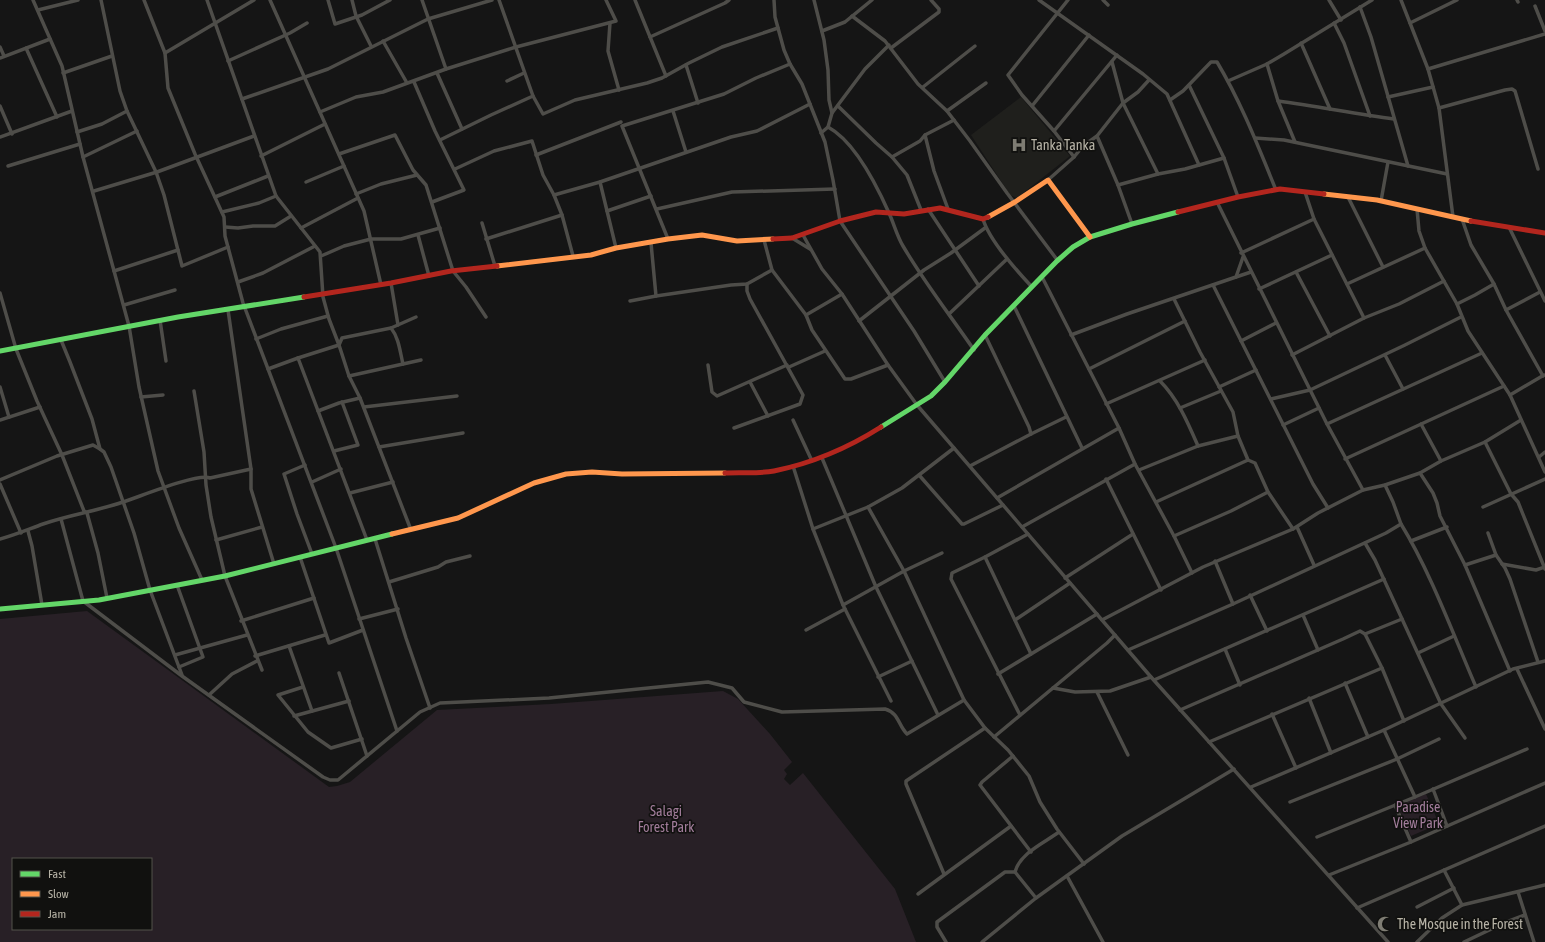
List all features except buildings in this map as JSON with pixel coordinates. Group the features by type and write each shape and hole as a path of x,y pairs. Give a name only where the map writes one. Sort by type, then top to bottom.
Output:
{"street":[{"path":"33,0 63,73 83,157 94,191 114,271 130,326 141,397 158,471 179,528 202,580"},
{"path":"38,10 76,0"},
{"path":"101,0 120,91 127,111 156,172 164,195 182,266 228,247"},
{"path":"144,0 165,53 168,88 224,217 228,247 244,307 336,548 397,731"},
{"path":"207,0 276,196 320,252 323,294 328,316 349,376 364,407 411,530"},
{"path":"165,53 254,0"},
{"path":"270,0 364,211 381,285"},
{"path":"328,0 335,24 362,15 390,0"},
{"path":"352,0 356,16 371,46"},
{"path":"422,0 446,69"},
{"path":"475,0 476,5"},
{"path":"242,99 328,69 428,18 492,0"},
{"path":"499,0 533,96 543,114 575,100 647,83 666,76 722,47 778,28"},
{"path":"320,112 356,98 383,92 407,82 414,82 446,69 516,47 616,22 606,0"},
{"path":"635,0 666,76"},
{"path":"650,37 729,0"},
{"path":"774,0 775,17 784,50 790,64 802,84 825,142 840,221 914,331 945,382"},
{"path":"814,0 822,31 832,112 828,127 821,133"},
{"path":"822,31 845,22 872,0"},
{"path":"832,112 838,106 865,68 890,46 939,12 939,9 931,0"},
{"path":"1039,0 1089,35 1167,94 1199,165"},
{"path":"1068,0 1008,73 1009,78 1074,157"},
{"path":"1103,0 1108,4"},
{"path":"1330,0 1341,20"},
{"path":"1228,80 1267,64 1372,0"},
{"path":"1401,0 1428,69 1439,108 1453,217"},
{"path":"1410,23 1457,0"},
{"path":"1535,6 1545,31"},
{"path":"1360,7 1373,44 1408,166"},
{"path":"852,16 890,46 918,84 923,87 954,120 1058,261"},
{"path":"228,61 286,35 307,22"},
{"path":"610,23 608,51 619,90"},
{"path":"1334,23 1344,44 1370,116"},
{"path":"1428,69 1545,34"},
{"path":"1032,106 1089,35"},
{"path":"0,58 50,39"},
{"path":"383,41 407,82"},
{"path":"1301,43 1330,109"},
{"path":"923,87 975,46"},
{"path":"0,47 4,56"},
{"path":"26,48 57,117"},
{"path":"63,73 112,56"},
{"path":"1054,131 1117,56"},
{"path":"1112,62 1123,103 1158,174"},
{"path":"1170,100 1189,85 1211,62 1217,62 1228,80 1255,138 1276,190"},
{"path":"668,239 622,126 724,94 756,78 790,64"},
{"path":"1267,64 1278,101 1295,142"},
{"path":"686,65 698,103"},
{"path":"507,81 524,72"},
{"path":"437,73 462,129"},
{"path":"0,351 160,320 381,285 453,271 591,255 616,248 668,239 702,235 736,241 792,238 840,221 876,212 904,214 940,208 983,219 1015,202 1048,180 1074,157 1083,146 1097,136 1123,103 1138,92 1149,80"},
{"path":"414,82 464,190 432,202"},
{"path":"946,112 986,83"},
{"path":"1189,85 1224,158 1238,197"},
{"path":"1388,97 1433,87"},
{"path":"1439,108 1512,89 1515,91 1538,169"},
{"path":"440,140 533,96"},
{"path":"1278,101 1394,119"},
{"path":"554,195 600,182 731,137 757,131 810,104"},
{"path":"0,106 12,134"},
{"path":"838,106 892,157 907,175 921,210"},
{"path":"0,137 12,134 72,111"},
{"path":"77,132 102,124 127,111"},
{"path":"673,111 686,152"},
{"path":"892,157 920,141 925,135 954,120"},
{"path":"536,155 621,122"},
{"path":"261,156 325,124"},
{"path":"828,127 836,132 869,172 902,244 920,273 974,350"},
{"path":"83,157 137,131"},
{"path":"339,154 395,134 412,170 426,185 453,271 466,286 486,317"},
{"path":"925,135 934,170 948,209"},
{"path":"94,191 156,172 254,136"},
{"path":"1097,136 1118,185 1132,224"},
{"path":"1255,138 1272,138 1295,142 1448,174"},
{"path":"455,169 494,151 532,141 543,176 554,195 562,215 573,256"},
{"path":"8,166 80,144"},
{"path":"1118,185 1224,158"},
{"path":"1381,201 1388,162"},
{"path":"306,182 344,166"},
{"path":"301,228 381,184 417,175"},
{"path":"215,197 268,176"},
{"path":"1048,180 1090,237"},
{"path":"600,182 616,248"},
{"path":"657,210 732,192 835,189"},
{"path":"0,609 107,598 225,576 458,518 534,484 566,474 592,472 622,474 697,474 773,471 812,462 862,439 931,396 974,350 985,335 1058,261 1074,247 1090,237 1132,224 1217,202 1276,190 1348,196 1381,201 1462,219 1545,233"},
{"path":"1305,192 1314,219 1364,318"},
{"path":"222,212 259,203 276,196"},
{"path":"607,211 651,196"},
{"path":"1348,196 1383,267"},
{"path":"1217,202 1292,356 1363,490"},
{"path":"928,209 979,286"},
{"path":"1417,209 1419,231 1425,248 1457,304 1461,317 1468,330 1510,395 1545,472"},
{"path":"486,239 562,215"},
{"path":"225,227 238,228 275,226 291,216"},
{"path":"983,219 985,228 1007,260 1032,287"},
{"path":"1236,277 1242,255 1314,219"},
{"path":"1462,219 1471,246 1494,284 1506,310 1544,375 1510,395"},
{"path":"482,223 495,266"},
{"path":"1509,227 1545,301"},
{"path":"320,256 344,246 370,239 400,239 440,228"},
{"path":"859,321 920,273 985,228"},
{"path":"418,235 429,276"},
{"path":"803,235 822,269 842,294 888,365 917,405 1180,710 1388,942"},
{"path":"792,238 811,250"},
{"path":"764,240 772,270 806,315 812,330 845,378 848,380 888,365"},
{"path":"651,243 656,296"},
{"path":"238,282 263,273 315,246"},
{"path":"1347,284 1425,248"},
{"path":"114,271 178,250"},
{"path":"1259,289 1332,255"},
{"path":"949,314 1007,260"},
{"path":"630,301 656,296 747,284 772,270"},
{"path":"1071,335 1127,314 1251,272"},
{"path":"1296,272 1330,336"},
{"path":"1042,277 1119,428 1135,464 1192,573"},
{"path":"1292,356 1364,318 1399,304 1444,281"},
{"path":"392,283 398,325"},
{"path":"734,428 800,404 803,399 803,395 788,366 750,299 747,291 747,284"},
{"path":"1457,304 1494,284"},
{"path":"1213,285 1313,484 1328,508"},
{"path":"124,305 175,290"},
{"path":"1506,310 1540,292"},
{"path":"0,293 16,349 62,455 84,511 87,514 98,553 107,598"},
{"path":"806,315 842,294"},
{"path":"1174,299 1233,412 1238,436 1248,460 1255,463 1268,492 1295,528 1314,566"},
{"path":"1014,306 1082,448"},
{"path":"228,310 251,469 251,489 274,564"},
{"path":"256,339 281,329 328,316"},
{"path":"268,369 339,345 342,338 391,328 416,317"},
{"path":"1271,400 1310,390 1461,317"},
{"path":"160,320 166,361"},
{"path":"1089,369 1185,321"},
{"path":"1241,341 1276,323"},
{"path":"391,328 399,346 403,364"},
{"path":"985,335 1030,427 1031,434"},
{"path":"61,340 92,419 100,448"},
{"path":"708,365 712,392 714,395 720,395 826,351"},
{"path":"1327,424 1482,353"},
{"path":"1385,355 1403,389"},
{"path":"298,358 368,540"},
{"path":"349,376 421,360"},
{"path":"1106,404 1205,360"},
{"path":"1180,408 1256,370"},
{"path":"1160,381 1169,390 1180,408 1198,446"},
{"path":"750,382 768,416"},
{"path":"1345,458 1504,386"},
{"path":"0,387 9,417"},
{"path":"194,391 203,446 205,476 211,517 216,540 225,576 247,636 262,670"},
{"path":"141,397 163,395"},
{"path":"364,407 458,396"},
{"path":"318,411 342,402 360,398"},
{"path":"334,451 358,445 342,402"},
{"path":"0,420 40,407"},
{"path":"1284,425 1319,408"},
{"path":"970,466 1066,417"},
{"path":"793,420 812,462"},
{"path":"1102,620 1215,561 1295,528 1328,508 1363,490 1385,486 1420,473 1441,461 1485,442 1521,420"},
{"path":"1420,424 1441,461"},
{"path":"997,498 1119,428"},
{"path":"378,447 463,433"},
{"path":"1139,470 1198,446 1238,436"},
{"path":"1485,442 1511,494 1518,502 1545,568 1536,570 1502,564"},
{"path":"0,480 62,455 94,445 104,452 134,533 150,590 182,676"},
{"path":"813,529 868,507 902,488 954,448"},
{"path":"1539,457 1545,452"},
{"path":"822,458 876,587 938,715"},
{"path":"1156,502 1248,460"},
{"path":"1022,527 1135,464"},
{"path":"305,465 284,474 312,554"},
{"path":"793,466 813,529 843,605 891,701"},
{"path":"0,539 62,519 87,514 143,494 205,476 210,478 251,469"},
{"path":"312,482 341,469"},
{"path":"1420,473 1438,503 1440,516 1447,527 1465,565 1510,671"},
{"path":"919,475 962,524 1003,505"},
{"path":"1106,479 1161,590"},
{"path":"1483,507 1545,479"},
{"path":"350,492 393,482"},
{"path":"0,484 21,533"},
{"path":"1385,486 1394,502 1401,524 1411,540 1476,687"},
{"path":"1174,536 1231,511 1268,492"},
{"path":"868,507 904,571 964,700 985,728 1014,756 1029,776 1040,802 1059,832 1084,864"},
{"path":"62,519 83,601 182,676 323,777 330,780 338,780 420,712 440,703 549,698 708,682 732,688 744,702 782,712 891,710 907,734 964,700"},
{"path":"1128,650 1233,604 1386,533 1401,524"},
{"path":"216,540 262,527"},
{"path":"1411,540 1447,527"},
{"path":"28,530 42,605"},
{"path":"1488,533 1496,555 1510,578 1538,662"},
{"path":"1020,715 951,579 952,573 985,558 1028,534"},
{"path":"1066,578 1133,534"},
{"path":"375,538 406,638 430,708"},
{"path":"1365,543 1384,579 1441,704 1465,738"},
{"path":"843,605 904,571 942,553"},
{"path":"1465,565 1496,555"},
{"path":"389,582 438,567 446,562 470,556"},
{"path":"300,557 325,635 329,643 363,630"},
{"path":"985,558 1031,654"},
{"path":"1215,561 1233,604"},
{"path":"1054,688 1075,692 1110,691 1153,679 1267,631 1384,579"},
{"path":"1015,620 1070,583"},
{"path":"177,585 203,657 179,667"},
{"path":"1250,595 1267,631"},
{"path":"242,621 314,598"},
{"path":"359,619 398,609"},
{"path":"806,630 845,609"},
{"path":"998,674 1097,614"},
{"path":"1303,615 1318,650"},
{"path":"1365,634 1402,619"},
{"path":"1180,710 1240,685 1360,631 1365,634 1382,668 1404,721"},
{"path":"255,656 325,635"},
{"path":"994,737 1054,688 1115,635"},
{"path":"175,655 247,636"},
{"path":"1418,653 1454,636"},
{"path":"289,646 312,712"},
{"path":"1225,649 1240,685"},
{"path":"209,695 232,674 257,661"},
{"path":"878,677 912,661"},
{"path":"1251,788 1404,721 1510,671 1545,661"},
{"path":"1209,742 1382,668"},
{"path":"1517,669 1545,729"},
{"path":"339,673 368,756"},
{"path":"1345,683 1368,737"},
{"path":"303,687 278,695 308,732 331,748 362,739"},
{"path":"1097,692 1128,756"},
{"path":"1309,698 1332,753"},
{"path":"294,716 349,701"},
{"path":"1272,714 1296,768"},
{"path":"944,874 906,781 985,728"},
{"path":"1384,730 1415,797"},
{"path":"1290,802 1397,759 1440,739"},
{"path":"1317,837 1527,749"},
{"path":"1014,756 980,785 1031,852"},
{"path":"982,942 1036,898 1122,836 1234,769"},
{"path":"1329,875 1411,842 1545,783"},
{"path":"1433,789 1447,826"},
{"path":"1395,805 1411,842"},
{"path":"918,894 1011,826"},
{"path":"1357,908 1545,826"},
{"path":"1015,872 1021,860 1059,832"},
{"path":"1444,870 1462,905"},
{"path":"946,942 937,927 938,922 1005,872 1015,872"},
{"path":"1015,872 1036,898"},
{"path":"1067,876 1103,942"},
{"path":"1417,942 1442,918 1462,905 1545,885"},
{"path":"1417,907 1454,888"},
{"path":"1518,892 1534,942"},
{"path":"1464,942 1504,922 1525,915"}],"shaded area":[{"name":"Tanka Tanka","path":"1021,97 1070,156 1017,198 1010,195 971,135"}],"green space":[{"name":"Salagi Forest Park","path":"87,611 329,787 350,782 437,710 551,704 723,691 738,699 770,734 792,762 784,770 787,774 784,779 790,785 803,773 895,889 916,942 0,942 0,619"},
{"name":"Paradise View Park","path":"1426,794 1439,824 1411,836 1398,806"}],"traffic: fast":[{"path":"881,427 931,396 945,382 985,335 1057,261 1073,247 1090,237 1178,212"},
{"path":"0,351 178,317 304,297"},
{"path":"0,609 99,600 225,576 392,534"}],"traffic: slow":[{"path":"988,217 1015,202 1048,180 1090,237"},
{"path":"1324,194 1377,200 1471,221"},
{"path":"497,266 591,255 616,248 702,235 737,241 773,239"},
{"path":"392,534 458,518 534,483 566,474 592,472 622,474 725,473"}],"traffic: jam":[{"path":"1178,212 1238,197 1280,189 1324,194"},
{"path":"773,239 792,238 840,221 876,212 904,214 940,208 983,219 988,217"},
{"path":"1471,221 1545,233"},
{"path":"304,297 391,283 451,271 497,266"},
{"path":"725,473 768,472 803,464 856,442 881,427"}],"place":[{"name":"Tanka Tanka","path":"1019,145"},
{"name":"The Mosque in the Forest","path":"1385,924"}]}
